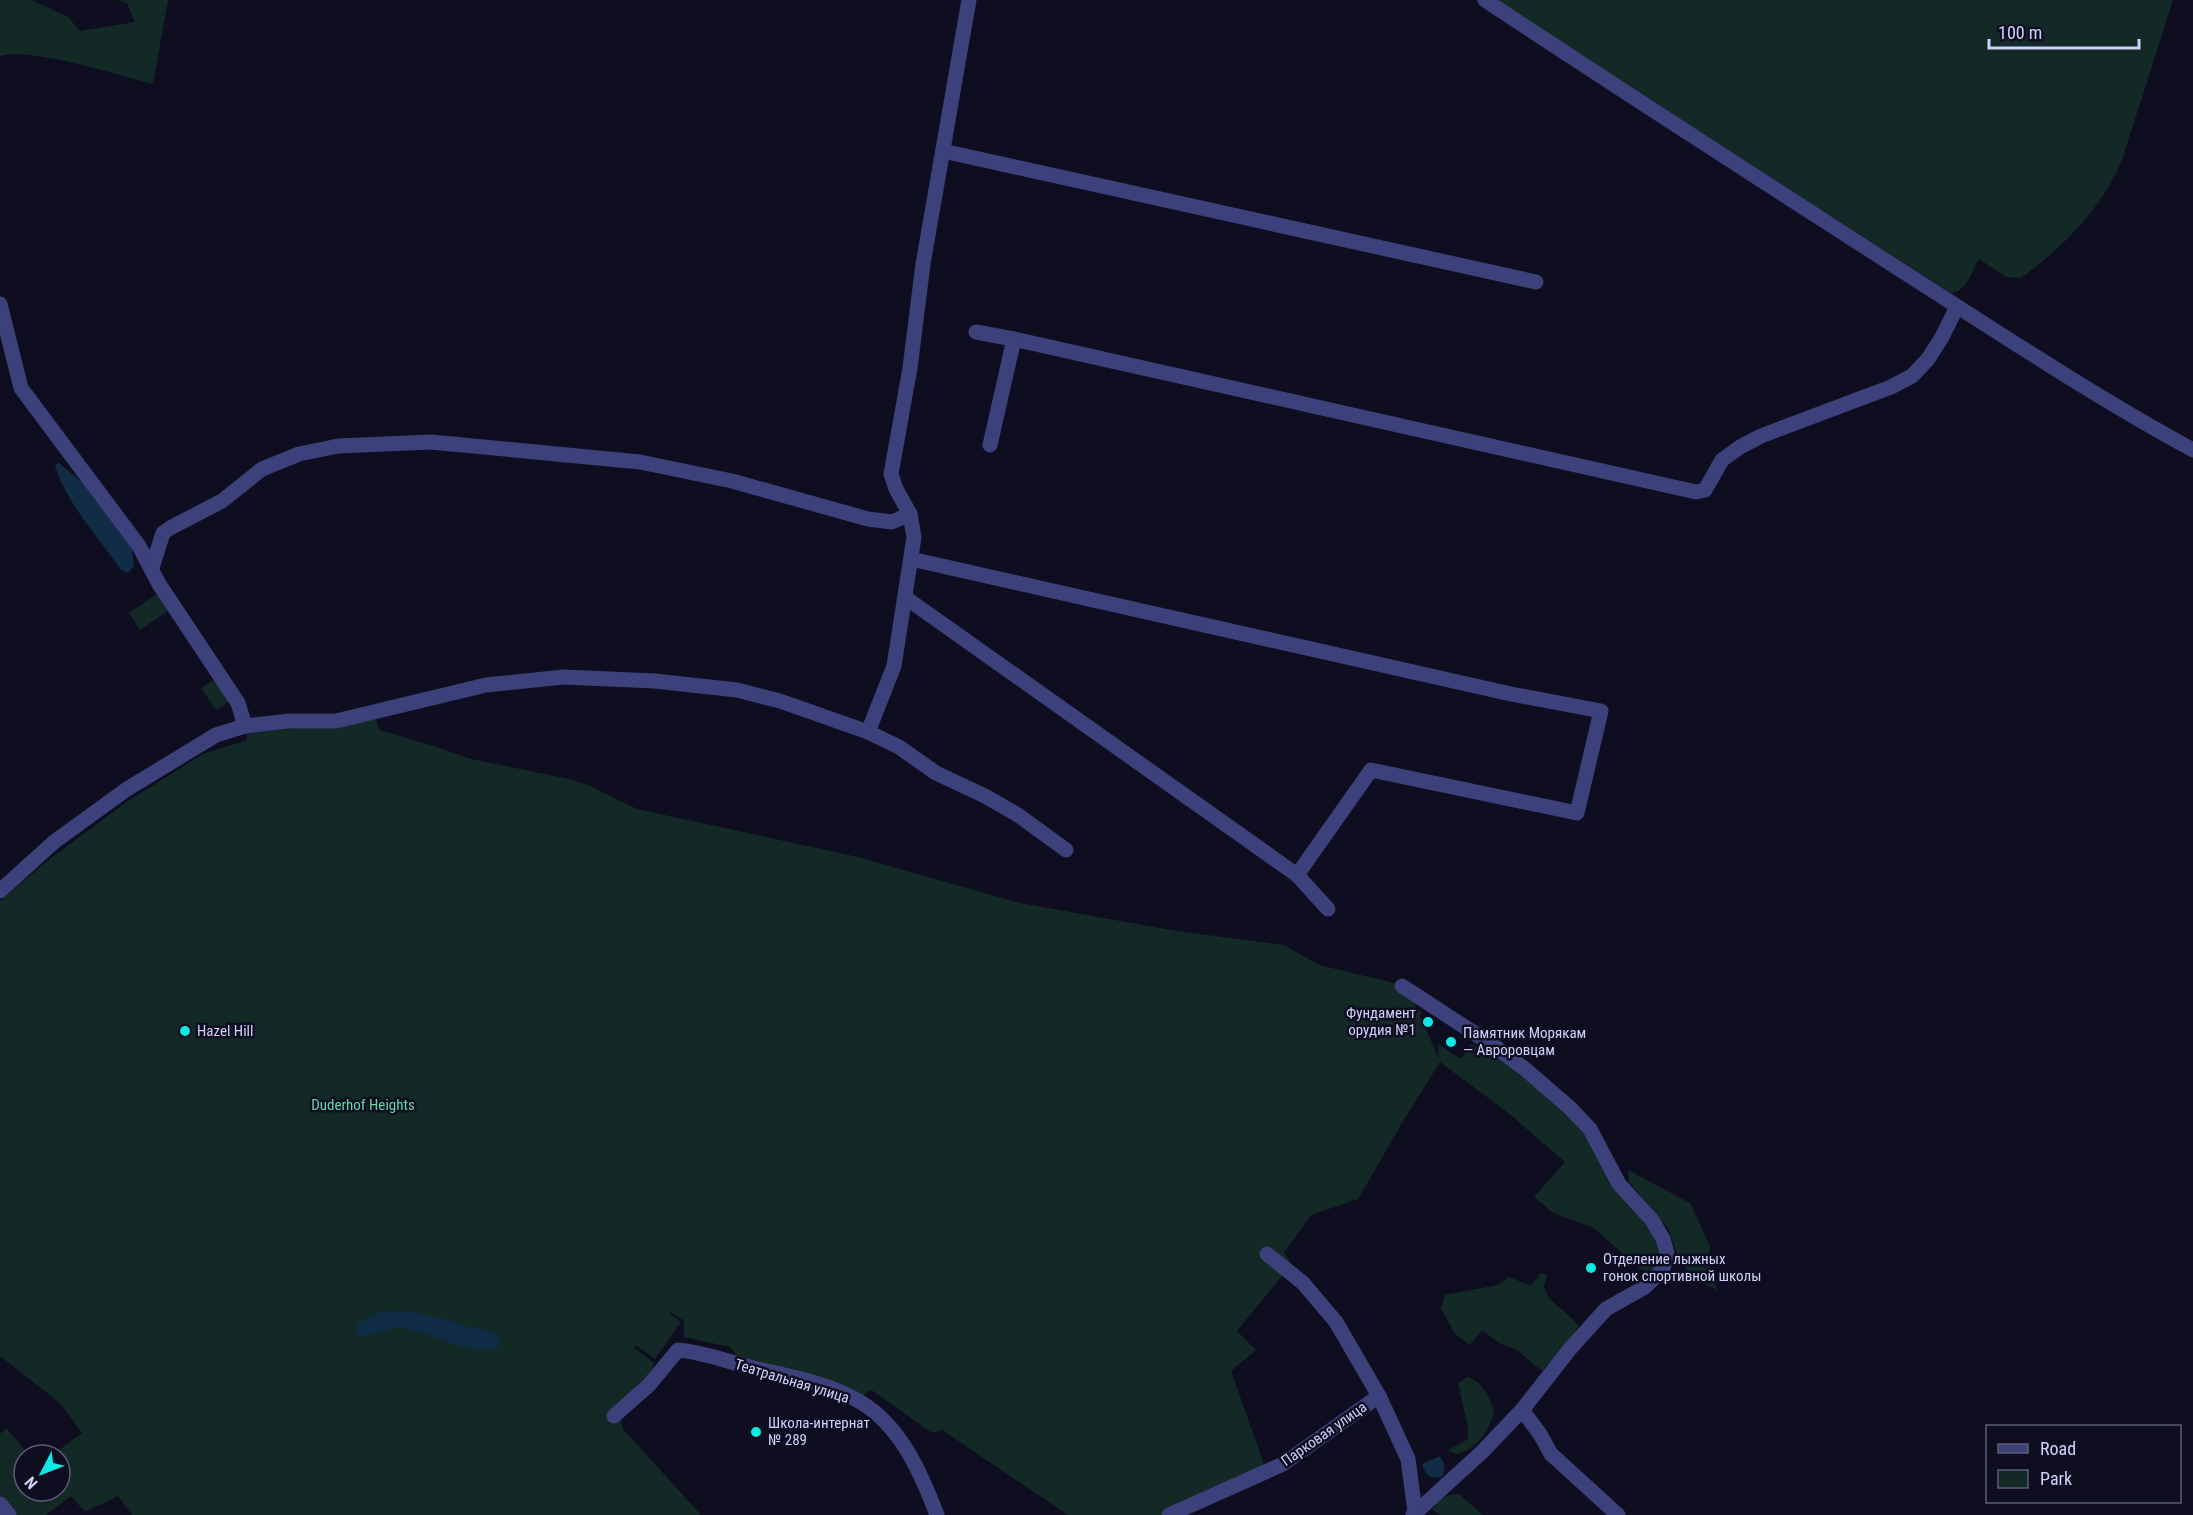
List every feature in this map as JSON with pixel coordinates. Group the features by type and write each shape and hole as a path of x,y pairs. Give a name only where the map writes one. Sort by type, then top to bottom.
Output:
{"street":[{"path":"868,732 894,666 906,598 914,537 910,514 896,489 891,474 910,368 923,264 969,0"},
{"path":"1485,0 1659,116 1958,307 2136,419 2193,450"},
{"path":"943,151 1536,282"},
{"path":"0,304 21,388 139,546 159,584 238,703 245,726"},
{"path":"976,332 1696,492 1705,490 1722,460 1740,447 1761,436 1892,387 1912,376 1928,359 1958,307"},
{"path":"990,445 1014,339"},
{"path":"152,568 163,533 170,528 222,501 262,469 299,454 338,446 431,442 640,462 732,481 868,519 892,522 910,514"},
{"path":"911,559 1511,694 1601,711 1577,813 1371,770 1297,876"},
{"path":"906,598 1297,876 1328,909"},
{"path":"0,891 54,842 127,789 216,735 245,726 289,721 336,721 486,685 564,677 655,681 737,690 780,701 868,732 899,747 936,773 985,796 1018,815 1065,850"},
{"path":"1402,986 1506,1055 1570,1108 1590,1129 1619,1184 1652,1220 1664,1239 1666,1253 1663,1269 1645,1287 1606,1309 1569,1350 1522,1410 1483,1451 1414,1514"},
{"path":"1267,1254 1303,1283 1336,1322 1379,1396 1408,1459 1414,1514"},
{"name":"Театральная улица","path":"614,1416 648,1384 678,1350 700,1352 738,1365 841,1392 863,1403 893,1430 906,1446 937,1515"},
{"name":"Парковая улица","path":"1169,1515 1283,1464 1379,1396"},
{"path":"1522,1410 1540,1434 1551,1455 1618,1515"},
{"path":"0,1504 9,1515"}],"green space":[{"path":"0,0 32,0 68,17 80,31 135,22 127,3 116,0 168,0 153,84 32,55 0,56"},
{"path":"1494,0 2173,0 2122,160 2092,211 2052,254 2021,278 2006,277 1979,259 1965,285 1951,293"},
{"path":"159,593 171,609 140,630 129,613"},
{"path":"214,680 229,702 216,710 201,688"},
{"name":"Duderhof Heights","path":"376,719 379,730 471,759 569,779 588,785 637,809 858,857 1020,903 1177,931 1284,945 1319,965 1407,986 1416,1008 1422,1012 1420,1016 1439,1059 1438,1044 1461,1059 1471,1044 1488,1052 1500,1053 1567,1109 1649,1225 1661,1257 1654,1270 1640,1269 1594,1228 1553,1213 1534,1197 1565,1162 1507,1112 1440,1062 1358,1199 1311,1215 1284,1253 1296,1270 1282,1276 1237,1331 1256,1350 1231,1371 1265,1467 1161,1515 1068,1515 942,1430 932,1433 873,1391 869,1390 862,1398 730,1361 736,1354 730,1347 684,1337 684,1321 671,1312 670,1314 681,1322 655,1359 637,1346 634,1348 654,1363 651,1373 618,1408 623,1429 701,1515 132,1515 118,1496 85,1512 72,1497 72,1443 68,1443 82,1433 60,1403 0,1356 0,901 51,858 125,803 203,754 247,740 247,733"},
{"path":"1628,1170 1690,1203 1710,1246 1709,1263 1717,1290 1695,1279 1679,1260 1668,1228 1629,1182"},
{"path":"1541,1273 1547,1274 1544,1287 1549,1298 1579,1325 1571,1338 1542,1371 1517,1350 1499,1343 1482,1330 1470,1345 1455,1334 1441,1308 1445,1295 1498,1285 1509,1277 1531,1286"},
{"path":"1468,1377 1478,1382 1494,1409 1490,1424 1482,1438 1464,1452 1456,1454 1448,1450 1468,1439 1468,1428 1458,1383"},
{"name":"Duderhof Heights","path":"6,1428 19,1443 12,1443 12,1503 62,1503 46,1515 14,1515 0,1498 0,1434"},
{"path":"1459,1494 1483,1515 1441,1515 1432,1510 1443,1498"}],"water":[{"path":"59,463 83,483 132,549 134,566 128,573 121,570 75,507 60,480 55,465"},
{"path":"380,1312 420,1313 463,1326 494,1332 500,1338 500,1345 480,1350 400,1328 358,1337 355,1334 358,1323"},
{"path":"1440,1456 1444,1464 1444,1472 1441,1477 1433,1478 1426,1474 1422,1464"}],"place":[{"name":"Фундамент орудия №1","path":"1428,1022"},
{"name":"Hazel Hill","path":"185,1031"},
{"name":"Памятник Морякам — Авроровцам","path":"1451,1042"},
{"name":"Отделение лыжных гонок спортивной школы","path":"1591,1268"},
{"name":"Школа-интернат № 289","path":"756,1432"}]}
